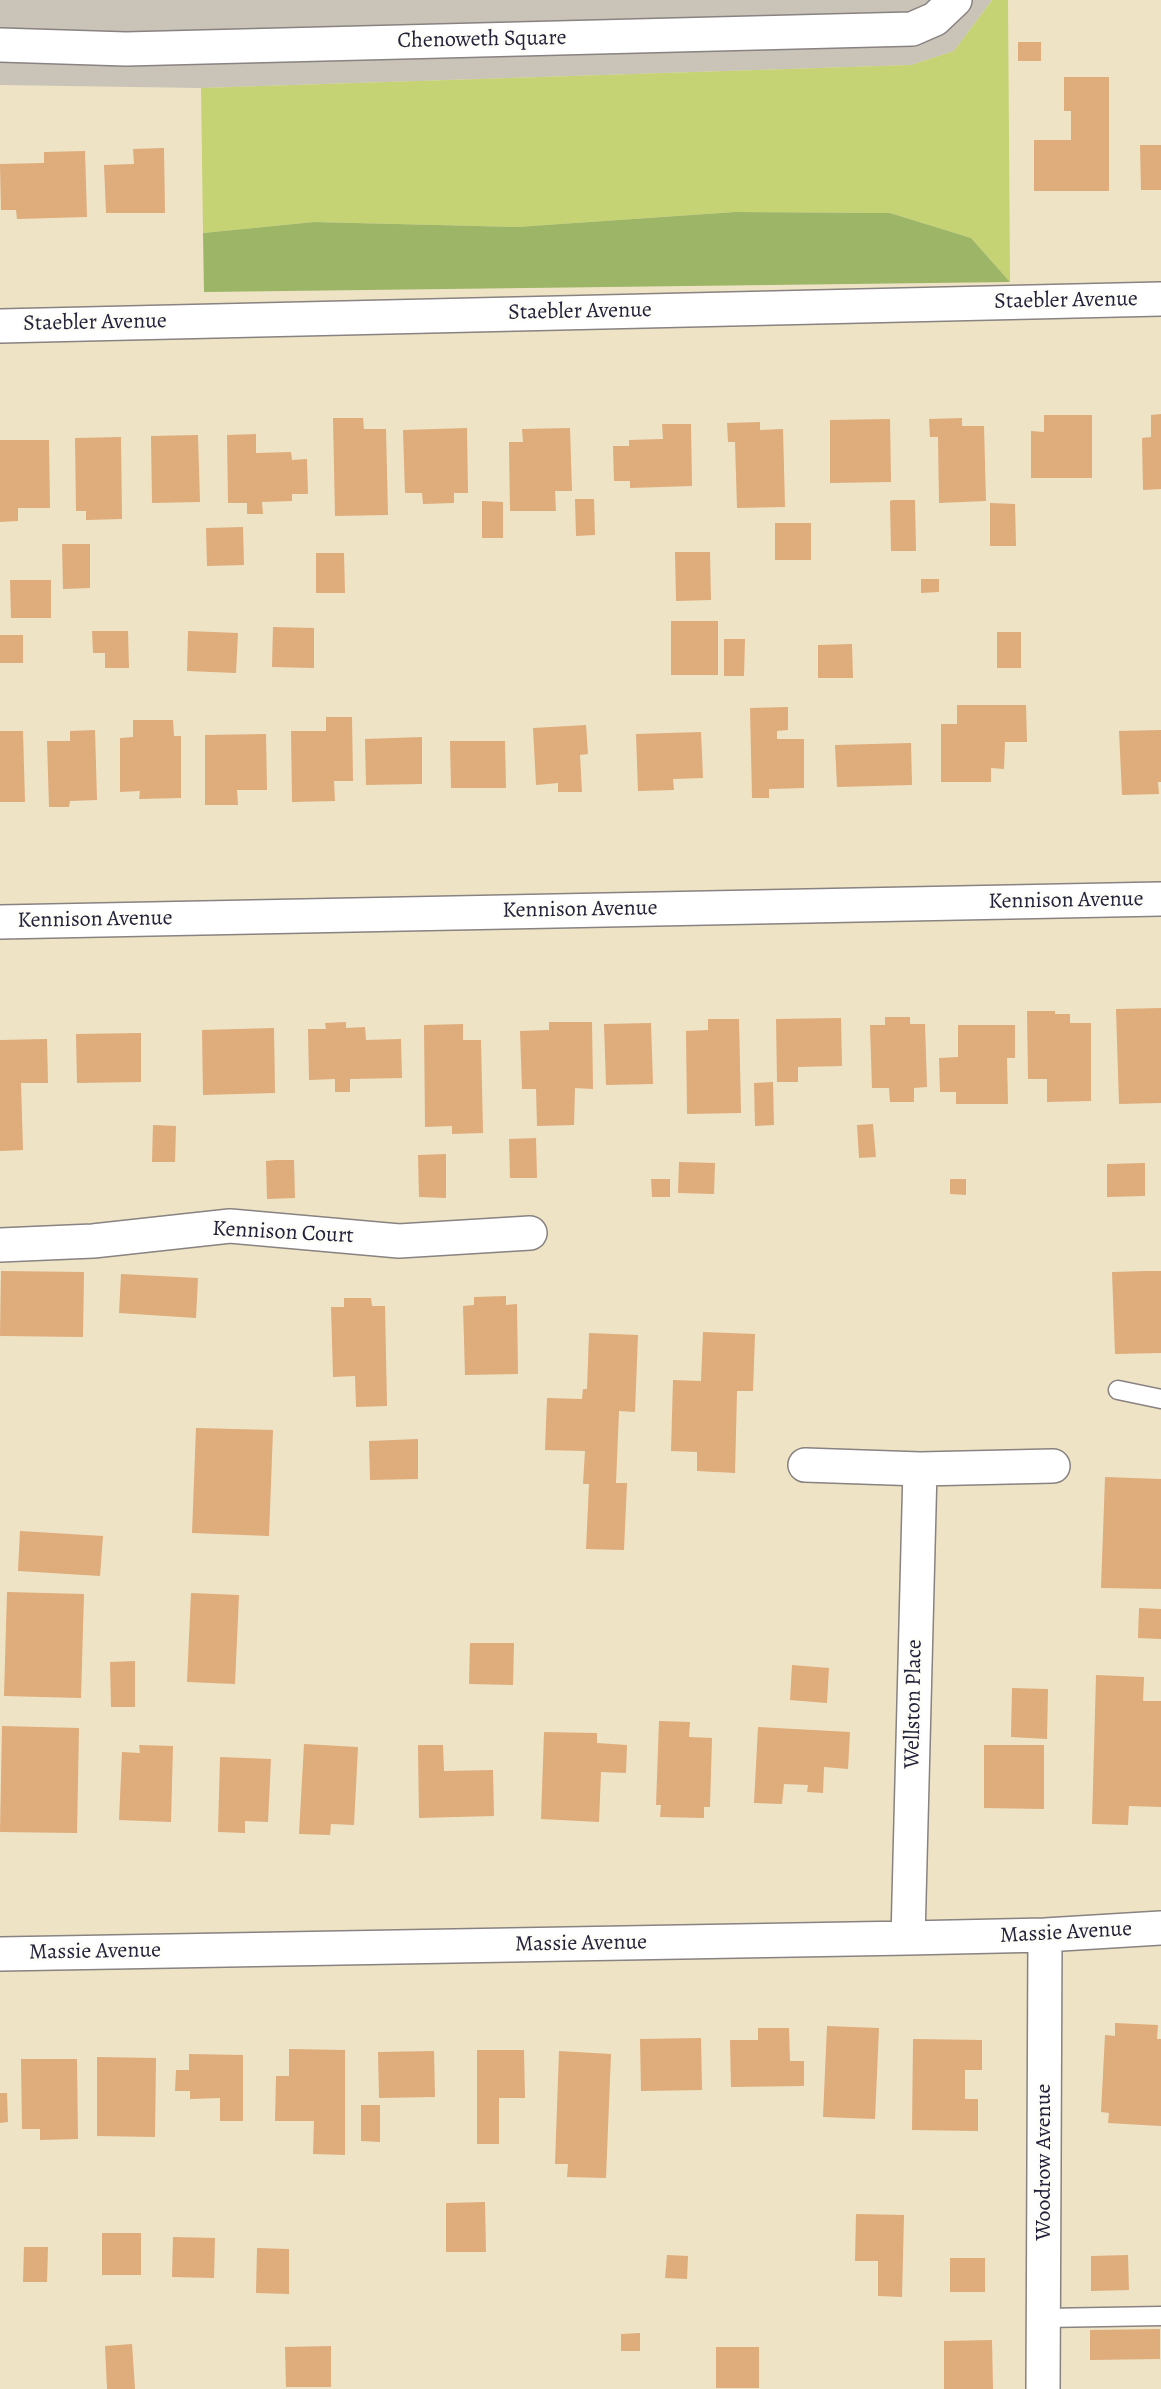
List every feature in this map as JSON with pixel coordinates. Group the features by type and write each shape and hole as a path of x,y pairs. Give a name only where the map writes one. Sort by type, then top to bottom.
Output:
{"street":[{"name":"Chenoweth Square","path":"0,45 126,49 912,29 935,19 955,0"},
{"name":"Staebler Avenue","path":"0,326 1161,299"},
{"name":"Kennison Avenue","path":"0,922 1161,899"},
{"name":"Kennison Court","path":"0,1245 93,1241 230,1226 399,1240 530,1233"},
{"path":"805,1465 920,1469 1053,1466"},
{"name":"Wellston Place","path":"908,1938 920,1469"},
{"name":"Massie Avenue","path":"0,1954 1045,1935 1161,1928"},
{"name":"Woodrow Avenue","path":"1043,2389 1045,1935"}],"lane":[{"path":"1118,1390 1161,1399"},
{"path":"1045,2318 1161,2316"}],"shaded area":[{"path":"0,0 992,0 954,51 911,65 201,88 0,85"}],"green space":[{"path":"992,0 1008,0 1010,282 971,238 890,213 735,212 517,227 314,222 203,233 201,88 911,65 954,51"},
{"path":"735,212 890,213 971,238 1010,282 204,292 203,233 314,222 517,227"}],"building":[{"path":"1018,42 1041,42 1041,61 1018,61"},
{"path":"1064,77 1109,77 1109,191 1034,191 1034,140 1071,140 1071,111 1064,111"},
{"path":"1140,145 1161,145 1161,190 1141,190"},
{"path":"164,148 165,213 106,213 104,165 134,164 133,149"},
{"path":"85,151 87,217 17,219 16,210 1,210 0,164 44,163 44,152"},
{"path":"1161,414 1161,489 1143,490 1142,438 1151,437 1151,415"},
{"path":"1044,415 1092,415 1092,478 1031,478 1031,431 1044,432"},
{"path":"333,418 363,418 364,429 386,429 388,515 335,516"},
{"path":"962,418 962,426 984,426 986,501 939,503 938,437 930,437 929,419"},
{"path":"890,419 891,482 830,483 830,420"},
{"path":"760,422 760,430 783,429 785,507 737,508 735,442 728,442 727,423"},
{"path":"662,424 691,424 692,486 630,488 630,481 614,481 613,446 629,446 629,440 663,439"},
{"path":"467,428 468,493 454,493 454,503 423,504 422,493 405,493 403,430"},
{"path":"570,428 572,491 555,491 556,511 510,511 509,442 523,442 522,429"},
{"path":"256,434 256,453 291,452 292,460 307,459 308,494 292,494 292,501 262,502 263,514 247,514 247,503 228,503 227,435"},
{"path":"198,435 200,502 152,503 151,436"},
{"path":"121,437 122,519 86,520 86,511 76,511 75,438"},
{"path":"0,440 49,440 50,508 18,508 18,521 0,522"},
{"path":"575,499 594,499 595,535 576,536"},
{"path":"915,500 916,551 891,551 890,501"},
{"path":"482,501 503,502 503,538 482,538"},
{"path":"990,503 1015,504 1016,546 990,546"},
{"path":"775,523 811,523 811,560 775,560"},
{"path":"243,527 244,565 207,566 206,528"},
{"path":"62,544 90,544 90,588 63,589"},
{"path":"675,552 710,552 711,600 676,601"},
{"path":"316,553 344,553 345,593 316,593"},
{"path":"921,579 939,579 939,592 921,593"},
{"path":"10,580 51,580 51,618 11,618"},
{"path":"671,621 718,621 718,675 671,675"},
{"path":"273,627 314,628 314,668 272,667"},
{"path":"92,631 128,631 129,668 105,668 105,653 93,653"},
{"path":"188,631 238,633 236,673 187,671"},
{"path":"997,632 1021,632 1021,668 997,668"},
{"path":"0,635 23,635 23,663 0,663"},
{"path":"724,639 745,639 744,676 724,676"},
{"path":"852,644 853,678 818,678 818,645"},
{"path":"957,705 1026,705 1027,742 1005,742 1004,769 991,768 991,782 941,782 941,724 957,724"},
{"path":"788,707 788,730 777,731 777,739 804,739 804,788 769,789 769,798 752,798 750,708"},
{"path":"326,717 352,717 353,781 334,781 335,801 292,802 291,731 326,731"},
{"path":"133,720 173,720 174,736 181,736 181,798 139,799 140,791 120,792 120,738 133,737"},
{"path":"586,725 588,754 580,755 582,792 558,792 558,783 536,785 533,728"},
{"path":"95,730 97,800 70,801 69,807 49,807 47,741 70,741 70,731"},
{"path":"1161,730 1159,794 1122,795 1119,731"},
{"path":"0,731 23,731 25,802 0,802"},
{"path":"701,732 703,778 673,779 674,790 638,791 636,734"},
{"path":"266,734 267,790 237,790 238,805 205,805 205,735"},
{"path":"422,737 422,784 366,785 365,739"},
{"path":"450,741 505,741 506,788 451,788"},
{"path":"911,743 912,785 837,787 835,745"},
{"path":"1161,1008 1161,1103 1119,1104 1116,1009"},
{"path":"1027,1011 1055,1011 1055,1014 1070,1014 1070,1023 1091,1023 1091,1101 1047,1102 1047,1079 1028,1079"},
{"path":"885,1017 910,1017 910,1024 925,1024 927,1087 914,1088 914,1102 890,1102 889,1088 872,1088 870,1025 885,1025"},
{"path":"841,1018 842,1066 798,1067 798,1082 777,1082 776,1019"},
{"path":"708,1019 739,1019 741,1113 687,1114 686,1031 708,1030"},
{"path":"346,1022 346,1028 365,1027 366,1040 401,1039 402,1078 350,1079 350,1092 335,1092 335,1079 309,1080 308,1029 326,1029 325,1023"},
{"path":"549,1022 592,1022 593,1089 575,1088 574,1125 537,1126 536,1089 522,1089 520,1031 549,1030"},
{"path":"651,1023 653,1084 606,1085 604,1024"},
{"path":"463,1024 463,1040 481,1040 483,1133 452,1134 452,1126 425,1127 424,1025"},
{"path":"958,1025 1015,1025 1015,1058 1007,1058 1008,1104 956,1104 956,1092 940,1092 939,1058 958,1057"},
{"path":"274,1028 275,1093 203,1095 202,1030"},
{"path":"141,1033 141,1082 77,1083 76,1034"},
{"path":"47,1039 48,1083 21,1083 23,1150 0,1151 0,1040"},
{"path":"773,1082 774,1125 755,1126 754,1083"},
{"path":"873,1124 876,1157 859,1158 857,1125"},
{"path":"153,1125 176,1126 175,1162 152,1162"},
{"path":"536,1138 537,1178 510,1178 509,1139"},
{"path":"446,1154 446,1198 419,1197 418,1155"},
{"path":"294,1160 295,1198 267,1199 266,1161"},
{"path":"679,1162 715,1163 714,1194 678,1193"},
{"path":"1145,1163 1145,1196 1107,1197 1107,1164"},
{"path":"651,1179 670,1179 670,1197 652,1197"},
{"path":"950,1179 966,1179 966,1195 950,1194"},
{"path":"1,1271 84,1272 83,1337 0,1336"},
{"path":"1161,1271 1161,1353 1115,1354 1112,1272"},
{"path":"121,1274 198,1278 196,1318 119,1313"},
{"path":"506,1296 506,1305 517,1304 518,1374 465,1375 463,1306 474,1305 474,1297"},
{"path":"344,1298 371,1298 372,1306 385,1306 387,1406 356,1407 355,1376 333,1377 331,1307 344,1307"},
{"path":"703,1332 755,1334 753,1391 737,1391 735,1473 697,1471 697,1452 671,1451 673,1380 701,1381"},
{"path":"589,1333 638,1335 635,1412 619,1411 616,1483 627,1483 624,1550 586,1549 589,1484 583,1484 585,1451 545,1450 547,1398 582,1399 583,1389 587,1389"},
{"path":"196,1428 273,1430 269,1536 192,1533"},
{"path":"418,1439 418,1479 370,1480 369,1441"},
{"path":"1105,1477 1161,1479 1161,1589 1101,1588"},
{"path":"20,1531 103,1536 100,1576 18,1571"},
{"path":"7,1592 84,1594 81,1698 4,1696"},
{"path":"191,1593 239,1595 235,1684 187,1682"},
{"path":"1139,1608 1161,1609 1161,1639 1138,1638"},
{"path":"470,1643 514,1643 513,1685 469,1684"},
{"path":"135,1661 135,1707 111,1707 110,1662"},
{"path":"792,1665 829,1668 827,1703 790,1700"},
{"path":"1096,1675 1144,1677 1143,1701 1161,1701 1161,1807 1129,1806 1128,1825 1092,1824"},
{"path":"1012,1688 1048,1689 1047,1739 1011,1737"},
{"path":"659,1721 690,1722 689,1737 712,1738 710,1807 704,1807 704,1818 660,1817 661,1805 656,1805"},
{"path":"2,1726 79,1728 77,1833 0,1832"},
{"path":"758,1727 850,1732 848,1769 824,1767 823,1793 807,1792 808,1785 784,1784 782,1804 754,1803"},
{"path":"544,1732 597,1733 597,1743 627,1745 626,1773 601,1772 599,1822 541,1819"},
{"path":"304,1744 358,1747 354,1825 331,1824 330,1835 299,1834"},
{"path":"139,1745 173,1746 171,1822 119,1820 122,1752 140,1753"},
{"path":"418,1745 443,1745 444,1771 493,1770 494,1816 419,1818"},
{"path":"984,1745 1044,1745 1044,1809 984,1808"},
{"path":"220,1757 271,1759 268,1822 245,1821 245,1833 218,1832"},
{"path":"1115,2023 1158,2025 1157,2039 1161,2039 1161,2126 1108,2123 1109,2113 1101,2112 1105,2035 1115,2036"},
{"path":"827,2026 879,2028 875,2119 823,2117"},
{"path":"758,2028 789,2028 790,2061 804,2061 804,2086 731,2087 730,2040 758,2040"},
{"path":"701,2038 702,2090 641,2091 640,2039"},
{"path":"913,2039 982,2040 982,2070 965,2070 965,2099 978,2099 978,2131 912,2130"},
{"path":"289,2049 345,2050 345,2155 313,2154 314,2121 275,2121 276,2076 289,2076"},
{"path":"477,2050 524,2050 525,2098 499,2098 499,2144 477,2144"},
{"path":"434,2051 435,2097 379,2098 378,2052"},
{"path":"559,2051 611,2054 606,2178 567,2177 568,2164 555,2164"},
{"path":"189,2054 243,2055 243,2121 220,2121 220,2098 190,2099 190,2091 175,2091 176,2070 189,2070"},
{"path":"97,2057 156,2058 155,2137 97,2136"},
{"path":"21,2059 77,2059 78,2139 40,2140 40,2129 22,2129"},
{"path":"0,2093 7,2093 8,2122 0,2123"},
{"path":"361,2105 380,2105 380,2142 361,2141"},
{"path":"485,2202 486,2252 446,2252 446,2203"},
{"path":"856,2214 904,2215 902,2297 878,2296 878,2261 855,2261"},
{"path":"102,2233 141,2233 141,2275 102,2275"},
{"path":"173,2237 215,2238 214,2278 172,2277"},
{"path":"24,2247 48,2247 47,2282 23,2282"},
{"path":"257,2248 289,2249 289,2294 256,2293"},
{"path":"667,2255 688,2256 687,2279 665,2278"},
{"path":"1128,2255 1129,2290 1091,2291 1091,2256"},
{"path":"950,2258 985,2258 985,2292 950,2292"},
{"path":"1160,2329 1160,2359 1090,2360 1090,2330"},
{"path":"640,2333 640,2351 621,2351 621,2334"},
{"path":"992,2340 993,2389 944,2389 944,2341"},
{"path":"132,2344 135,2389 107,2389 105,2346"},
{"path":"331,2346 331,2387 286,2387 285,2347"},
{"path":"716,2347 759,2347 759,2388 716,2388"}]}
